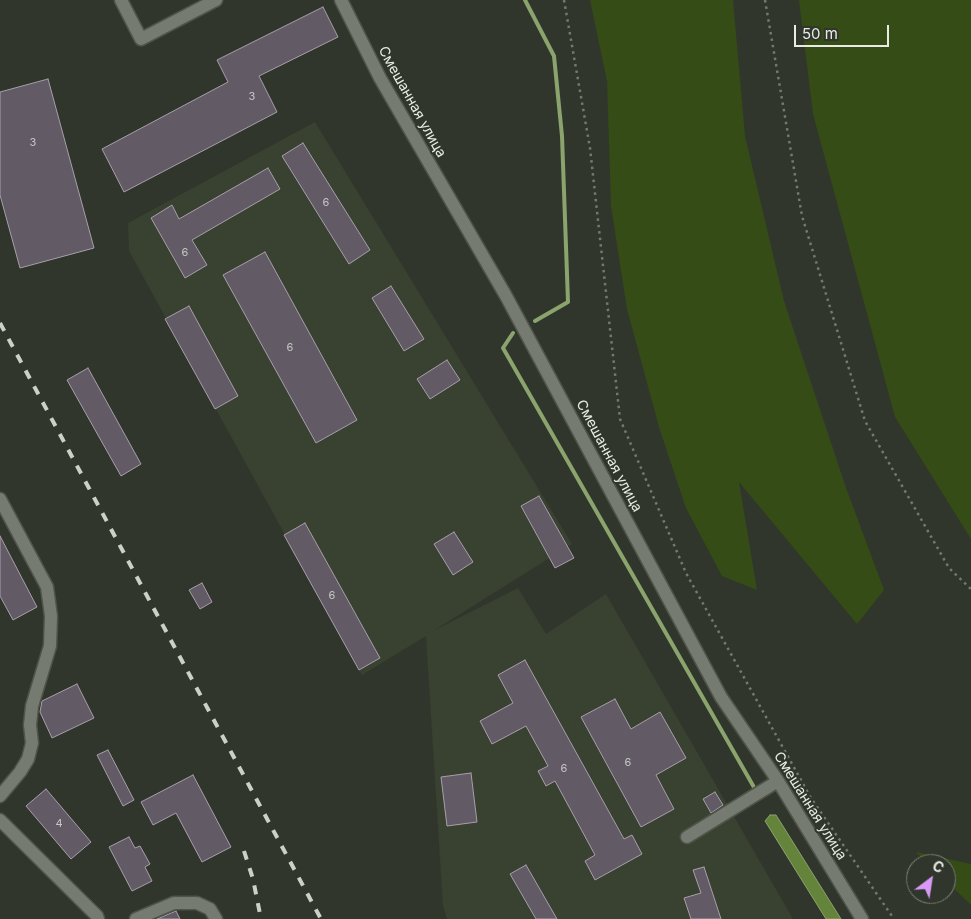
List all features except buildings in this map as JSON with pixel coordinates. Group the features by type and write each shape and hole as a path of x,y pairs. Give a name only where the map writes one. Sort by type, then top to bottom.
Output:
{"street":[{"path":"121,0 141,39 216,0"},
{"name":"Смешанная улица","path":"341,0 380,78 506,296 721,697 778,782 862,919"},
{"path":"0,499 47,588 51,616 50,646 32,706 30,725 32,743 28,759 0,796"},
{"path":"687,837 778,782"},
{"path":"0,820 98,919"},
{"path":"136,919 174,903 196,902 210,910 216,919"}],"path":[{"path":"564,0 590,148 620,420 686,574 811,798 894,919"},
{"path":"765,0 802,216 865,421 949,568 971,589"}],"shaded area":[{"path":"590,0 733,0 745,136 784,301 845,485 884,590 857,624 739,482 757,590 722,576 686,508 659,427 627,309 611,206 607,81"},
{"path":"799,0 971,0 971,539 895,417 813,114"},
{"path":"315,122 572,544 433,631 518,588 546,634 606,594 793,919 447,919 443,906 426,636 362,675 129,251 128,223"},
{"path":"770,815 776,815 841,919 826,919 765,821"},
{"path":"956,861 971,864 971,905 956,891"}],"waterway":[{"path":"525,0 554,56 562,136 568,302 535,321"},
{"path":"513,333 503,348 755,789"}],"railway":[{"path":"0,323 321,919"},
{"path":"244,851 253,879 261,919"}]}
